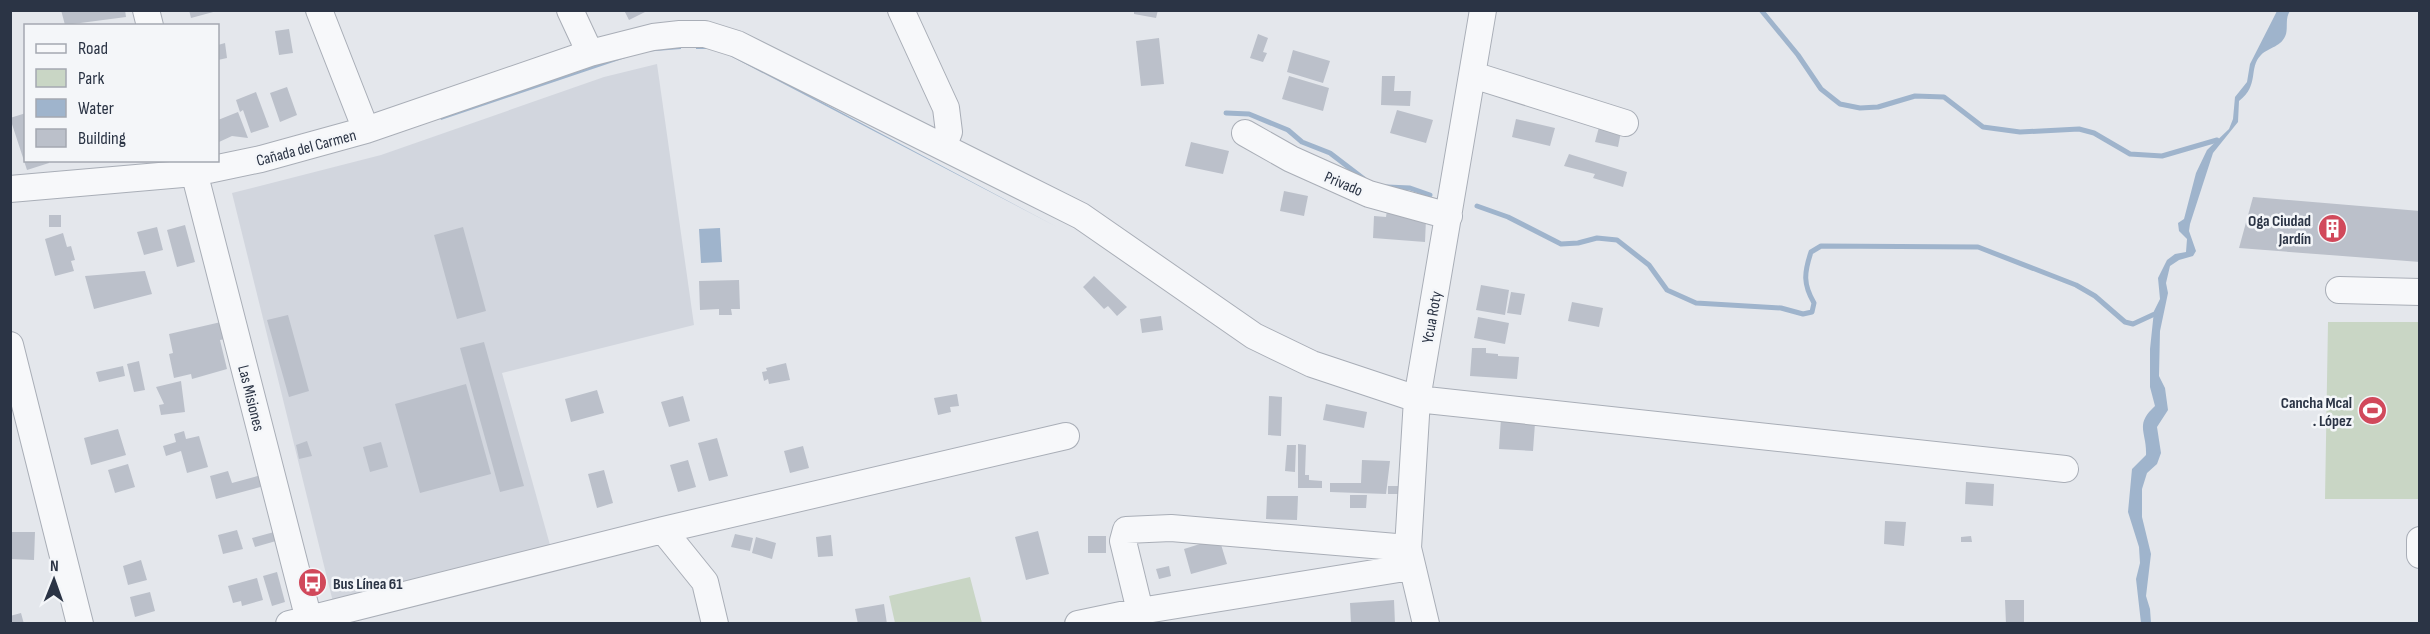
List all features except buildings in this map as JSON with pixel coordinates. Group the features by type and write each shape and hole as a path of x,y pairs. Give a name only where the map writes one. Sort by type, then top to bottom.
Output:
{"street":[{"path":"319,10 366,130"},
{"path":"570,10 590,53"},
{"path":"901,10 946,108 949,132 944,147"},
{"name":"Ycua Roty","path":"1426,624 1410,558 1417,399 1483,10"},
{"name":"Cañada del Carmen","path":"11,187 261,159 366,130 590,53 622,44 680,34 705,34 723,39 1082,216 1254,336 1312,364 1417,399 2065,469"},
{"path":"1473,75 1625,123"},
{"name":"Privado","path":"1245,133 1291,159 1369,194 1449,216"},
{"name":"Las Misiones","path":"193,167 302,622"},
{"path":"2338,290 2420,292"},
{"path":"10,345 80,624"},
{"path":"302,622 663,530 1066,436"},
{"path":"1140,611 1123,541 1126,530 1171,528 1410,558"},
{"path":"663,530 705,582 716,624"},
{"path":"2420,540 2420,555"},
{"path":"1085,623 1410,558"}],"shaded area":[{"path":"657,64 694,325 502,373 550,545 333,602 232,193 381,155 604,77"}],"green space":[{"name":"Cancha Mcal . López","path":"2328,322 2419,322 2419,499 2325,499"},
{"path":"970,577 982,623 895,623 889,596"}],"water":[{"path":"2277,11 2290,11 2286,34 2282,42 2264,52 2257,60 2252,83 2239,101 2238,122 2213,153 2190,224 2189,231 2196,251 2193,256 2179,260 2170,266 2166,283 2168,293 2160,331 2159,376 2165,388 2168,410 2157,427 2161,453 2157,464 2147,473 2142,489 2142,517 2151,554 2146,596 2151,623 2141,623 2136,579 2140,563 2139,547 2128,512 2132,469 2146,455 2143,424 2155,406 2150,387 2150,349 2154,311 2160,299 2158,278 2167,260 2175,254 2186,252 2187,239 2179,231 2178,223 2184,219 2196,173 2207,150 2229,129 2233,119 2235,97 2247,82 2250,64"},
{"path":"681,46 681,49 643,52 441,120 440,118 641,50"},
{"path":"696,46 717,47 737,57 1057,227 736,59 716,49 696,49"},
{"path":"720,228 722,262 701,263 699,229"}],"waterway":[{"path":"1761,10 1798,55 1821,89 1840,104 1860,108 1878,107 1915,96 1944,97 1983,127 2020,132 2079,129 2094,133 2130,154 2162,156 2217,140"},
{"path":"1226,113 1249,114 1288,130 1302,142 1330,153 1364,179"},
{"path":"1387,187 1410,188 1430,195"},
{"path":"1477,206 1508,217 1561,244 1578,243 1597,238 1617,240 1649,265 1667,290 1696,303 1781,308 1803,314 1812,312 1814,303 1806,284 1809,259 1811,252 1821,246 1978,247 2076,285 2095,296 2125,322 2133,324 2159,312"}],"place":[{"name":"Oga Ciudad Jardín","path":"2332,229"},
{"name":"Cancha Mcal . López","path":"2373,411"},
{"name":"Bus Línea 61","path":"312,583"}]}
